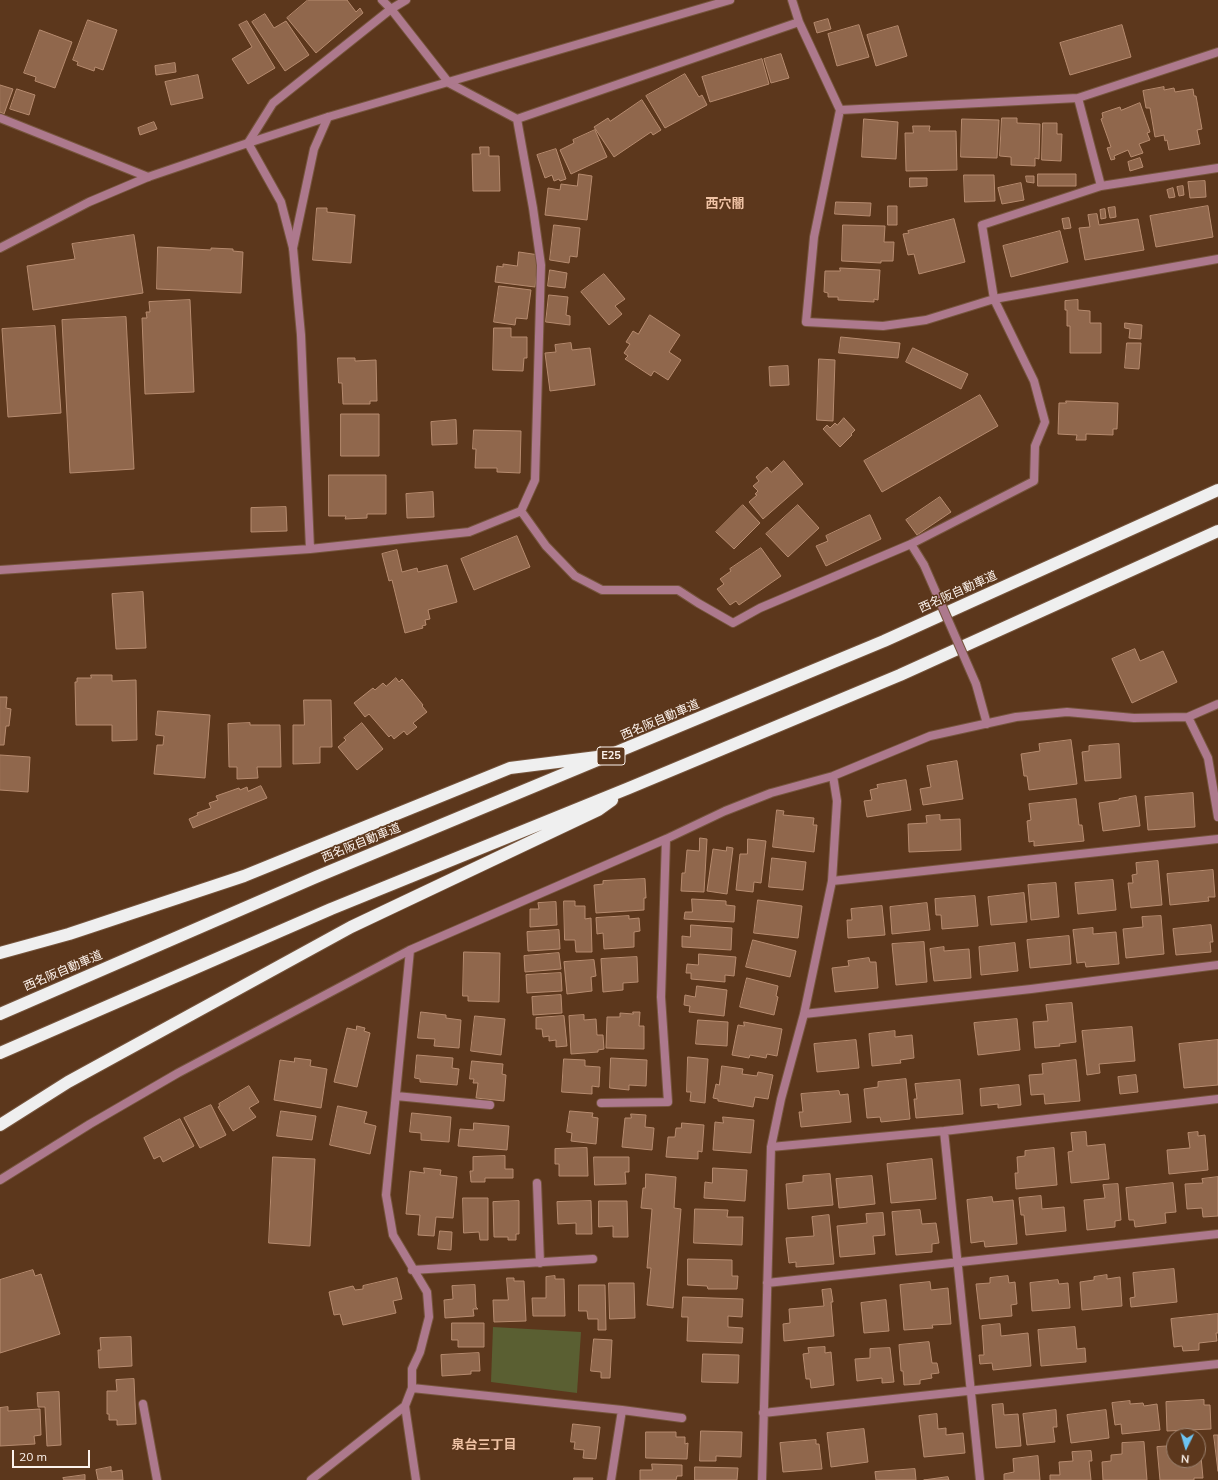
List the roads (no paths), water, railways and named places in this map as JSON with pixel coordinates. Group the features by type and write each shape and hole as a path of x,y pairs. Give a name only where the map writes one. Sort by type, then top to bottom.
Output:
{"highway":[{"name":"西名阪自動車道","path":"0,1014 316,877 613,755 884,641 1218,490"},
{"path":"0,1054 331,909 629,788 900,675 1218,531"},
{"path":"0,953 69,934 244,876 510,768 613,755"},
{"path":"0,1125 68,1082 351,927 598,810 629,788"}],"street":[{"path":"382,0 391,9 449,83 517,119 799,22"},
{"path":"248,143 273,103 391,9 406,0"},
{"path":"0,248 89,202 148,177 248,143 328,117 730,0"},
{"path":"792,0 799,22 840,110 814,237 806,322 883,326 926,320 994,299 1218,259"},
{"path":"840,110 1078,98 1218,52"},
{"path":"1078,98 1101,186"},
{"path":"293,248 314,149 328,117"},
{"path":"0,118 148,177"},
{"path":"0,570 310,549 469,532 521,512 535,480 541,265 533,208 517,119"},
{"path":"248,143 281,202 293,248 301,335 310,549"},
{"path":"521,512 546,546 575,576 602,590 678,590 733,623 760,608 911,544 1034,481 1035,446 1045,422 1034,381 994,299 982,225 1101,186 1218,168"},
{"path":"911,544 924,565 976,684 987,724"},
{"path":"0,1180 90,1124 178,1073 410,950 666,839 725,811 771,793 833,776 930,736 1016,717 1067,712 1134,718 1188,717 1218,704"},
{"path":"1188,717 1208,758 1218,817"},
{"path":"762,1480 771,1147 781,1100 804,1014 832,881 837,801 833,776"},
{"path":"601,1103 668,1102 661,998 666,839"},
{"path":"832,881 1218,839"},
{"path":"410,950 386,1195 392,1235 412,1270 427,1292 429,1317 420,1352 412,1369 412,1388 405,1406 416,1480"},
{"path":"804,1014 1031,989 1218,965"},
{"path":"396,1096 490,1105"},
{"path":"771,1147 944,1131 1218,1099"},
{"path":"944,1131 980,1480"},
{"path":"537,1183 540,1263"},
{"path":"767,1283 1218,1234"},
{"path":"412,1270 593,1259"},
{"path":"763,1413 1218,1364"},
{"path":"412,1388 622,1410 682,1418"},
{"path":"142,1404 157,1480"},
{"path":"310,1480 405,1406"},
{"path":"611,1480 622,1410"}],"district":[{"name":"西穴闇","path":"725,204"},
{"name":"泉台三丁目","path":"484,1445"}]}
